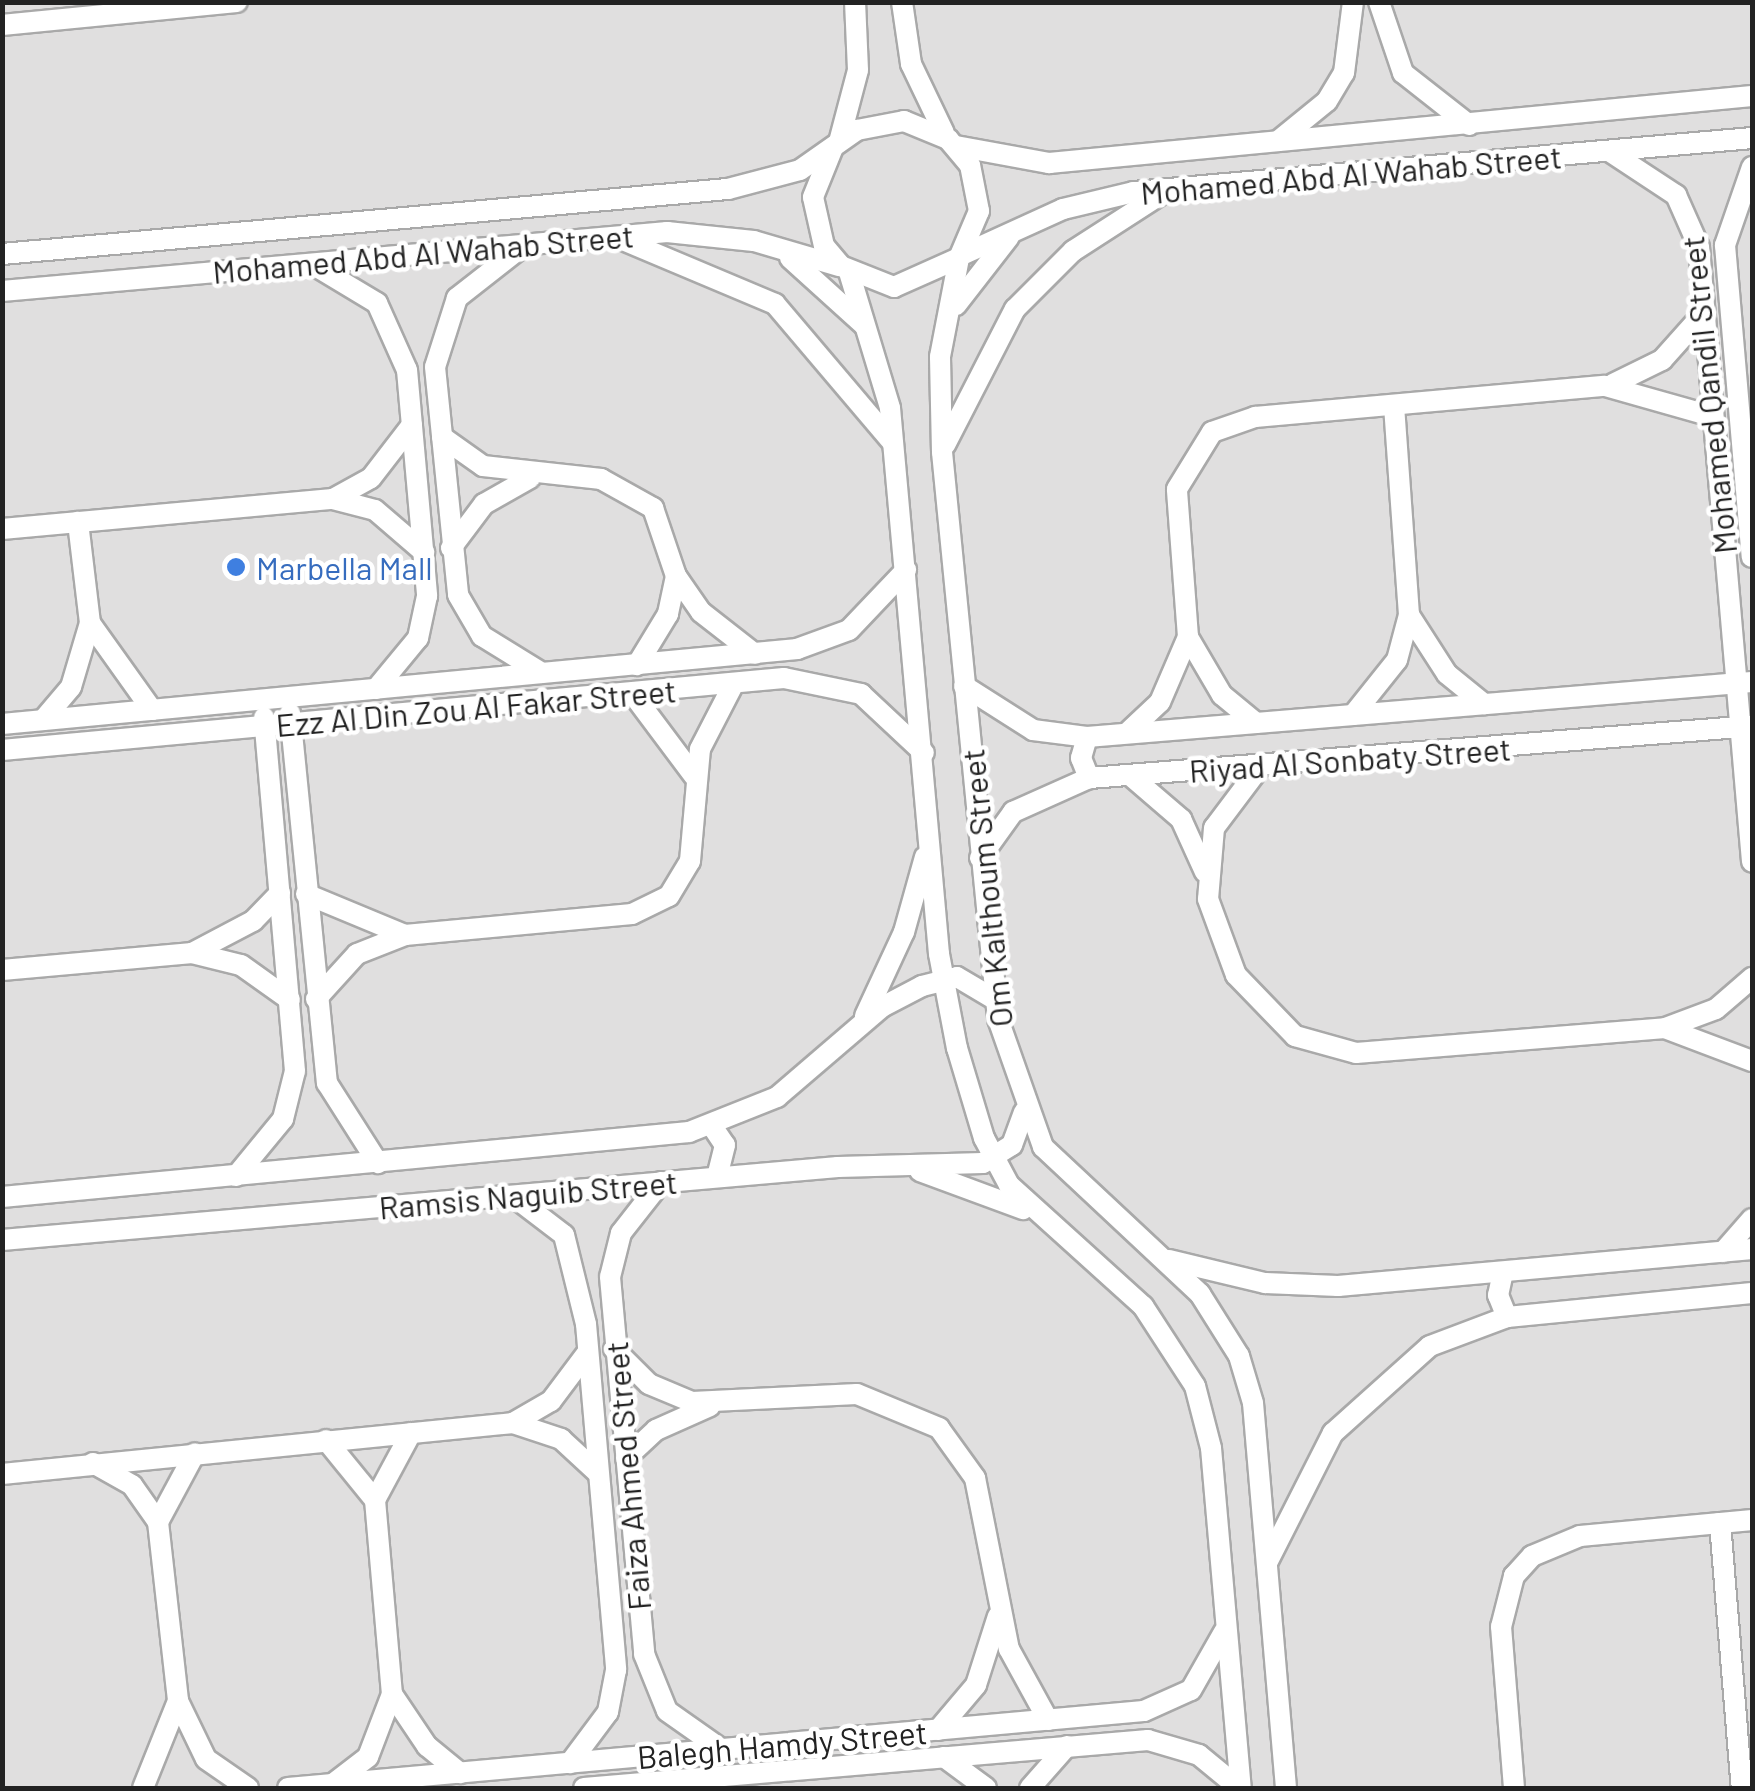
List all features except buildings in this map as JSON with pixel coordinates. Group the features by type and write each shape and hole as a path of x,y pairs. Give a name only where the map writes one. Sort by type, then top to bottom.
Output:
{"street":[{"path":"2,24 236,2"},
{"path":"843,2 856,11 855,96 812,197 824,246 845,269 871,283 918,284 960,257 979,211 952,142 920,90 902,2"},
{"path":"906,36 918,2"},
{"path":"1276,143 1304,125 1344,72 1353,2"},
{"path":"1379,2 1403,73 1470,126"},
{"name":"Mohamed Abd Al Wahab Street","path":"952,142 1049,163 1470,126 1752,96"},
{"path":"835,147 904,121 952,142"},
{"name":"Mohamed Abd Al Wahab Street","path":"960,257 1029,221 1170,188 1752,138"},
{"name":"Mohamed Abd Al Wahab Street","path":"2,254 728,189 800,170 835,147"},
{"name":"Mohamed Qandil Street","path":"1605,151 1676,195 1699,247 1711,416 1744,683 1752,862"},
{"name":"Mohamed Qandil Street","path":"1752,166 1728,218 1730,304 1746,415 1752,557"},
{"path":"942,452 1016,309 1073,252 1170,188"},
{"path":"945,329 979,269 1029,221"},
{"name":"Mohamed Abd Al Wahab Street","path":"2,291 612,236 710,233 771,246 845,269"},
{"path":"612,236 708,268 776,304 894,444"},
{"path":"527,244 475,280 444,317 436,367 451,548 475,627 544,674"},
{"path":"771,246 828,286 875,339"},
{"path":"56,249 59,286"},
{"name":"Om Kalthoum Street","path":"960,257 945,329 942,452 994,1000 1024,1112 1056,1162 1216,1314 1239,1356 1268,1563 1286,1788"},
{"path":"310,263 357,286 392,322 412,425 424,552 418,638 376,689"},
{"name":"Om Kalthoum Street","path":"845,269 875,339 894,444 943,979 994,1160 1048,1224 1161,1327 1195,1386 1211,1448 1240,1788"},
{"path":"1730,304 1752,323"},
{"path":"1604,386 1662,360 1704,313"},
{"path":"1127,734 1172,682 1188,637 1177,489 1196,448 1255,416 1604,386 1671,398 1711,416"},
{"path":"1353,715 1391,670 1410,615 1394,406"},
{"path":"333,499 372,478 412,425"},
{"path":"442,437 483,466 532,477 601,479 638,494 664,526 676,576 709,620 754,654"},
{"path":"451,548 484,504 532,477"},
{"path":"2,529 333,499 375,510 424,552"},
{"path":"43,720 75,678 90,623 78,522"},
{"name":"Ezz Al Din Zou Al Fakar Street","path":"4,724 754,654 849,630 906,570"},
{"path":"637,665 668,614 676,576"},
{"path":"1410,615 1447,674 1484,704"},
{"path":"90,623 152,710"},
{"path":"1188,637 1222,695 1256,723"},
{"path":"316,1000 357,954 405,935 652,908 690,861 694,776 734,683"},
{"name":"Ezz Al Din Zou Al Fakar Street","path":"5,750 734,683 836,683 882,708 924,753"},
{"name":"Riyad Al Sonbaty Street","path":"964,686 1033,730 1087,738 1744,683"},
{"path":"632,692 694,776"},
{"path":"289,697 327,1083 378,1163"},
{"path":"236,1176 270,1140 291,1095 290,1000 262,700"},
{"path":"4,724 5,750"},
{"name":"Riyad Al Sonbaty Street","path":"980,858 1013,812 1089,778 1746,727"},
{"path":"1087,738 1081,758 1089,778"},
{"path":"1205,872 1222,811 1260,767"},
{"path":"1130,776 1181,819 1205,872 1224,952 1250,997 1324,1048 1391,1052 1666,1028 1716,1009 1752,978"},
{"path":"858,1028 904,932 930,830"},
{"path":"192,953 253,921 280,894"},
{"path":"306,894 405,935"},
{"path":"2,970 192,953 250,970 290,1000"},
{"path":"943,979 972,980 994,1000"},
{"name":"Ramsis Naguib Street","path":"2,1196 378,1163 712,1126 777,1097 858,1028 943,979"},
{"path":"1666,1028 1752,1061"},
{"path":"994,1160 1018,1135 1024,1112"},
{"path":"712,1126 726,1156 717,1178"},
{"name":"Ramsis Naguib Street","path":"2,1240 661,1182 994,1160"},
{"path":"873,1165 982,1188 1048,1224"},
{"name":"Faiza Ahmed Street","path":"661,1182 613,1254 614,1349 646,1670 666,1711 723,1750"},
{"name":"Faiza Ahmed Street","path":"512,1195 564,1236 586,1324 616,1670 604,1722 570,1763"},
{"path":"1724,1252 1752,1220"},
{"path":"1158,1256 1301,1286 1752,1249"},
{"path":"1503,1272 1498,1295 1508,1317"},
{"path":"1268,1563 1312,1465 1358,1405 1430,1346 1508,1317 1752,1293"},
{"path":"586,1324 612,1322"},
{"path":"614,1349 659,1390 717,1403 857,1394 938,1428 975,1478 999,1614 1016,1668 1048,1720"},
{"path":"514,1423 551,1401 588,1351"},
{"path":"626,1458 656,1430 717,1403"},
{"path":"9,1470 514,1423 561,1438 598,1473"},
{"path":"332,1784 368,1757 392,1694 375,1500 411,1432"},
{"path":"326,1440 375,1500"},
{"path":"158,1522 195,1453"},
{"path":"92,1462 132,1485 158,1522 178,1701 206,1759 248,1788"},
{"path":"1514,1788 1501,1626 1514,1576 1554,1542 1752,1520"},
{"path":"1720,1523 1743,1680 1742,1788"},
{"path":"938,1730 976,1686 999,1614"},
{"name":"Balegh Hamdy Street","path":"289,1788 1115,1714 1190,1690 1226,1620"},
{"path":"616,1670 635,1678 646,1670"},
{"path":"392,1694 427,1746 460,1773"},
{"path":"143,1788 178,1701"},
{"path":"1115,1714 1119,1740"},
{"name":"Balegh Hamdy Street","path":"584,1788 1119,1740 1172,1744 1240,1788"},
{"path":"778,1745 781,1771"},
{"path":"1030,1788 1068,1745"},
{"path":"942,1756 986,1788"}],"shaded area":[{"path":"3,3 1752,3 1752,1788 3,1788"}],"place":[{"name":"Marbella Mall","path":"236,567"}]}
